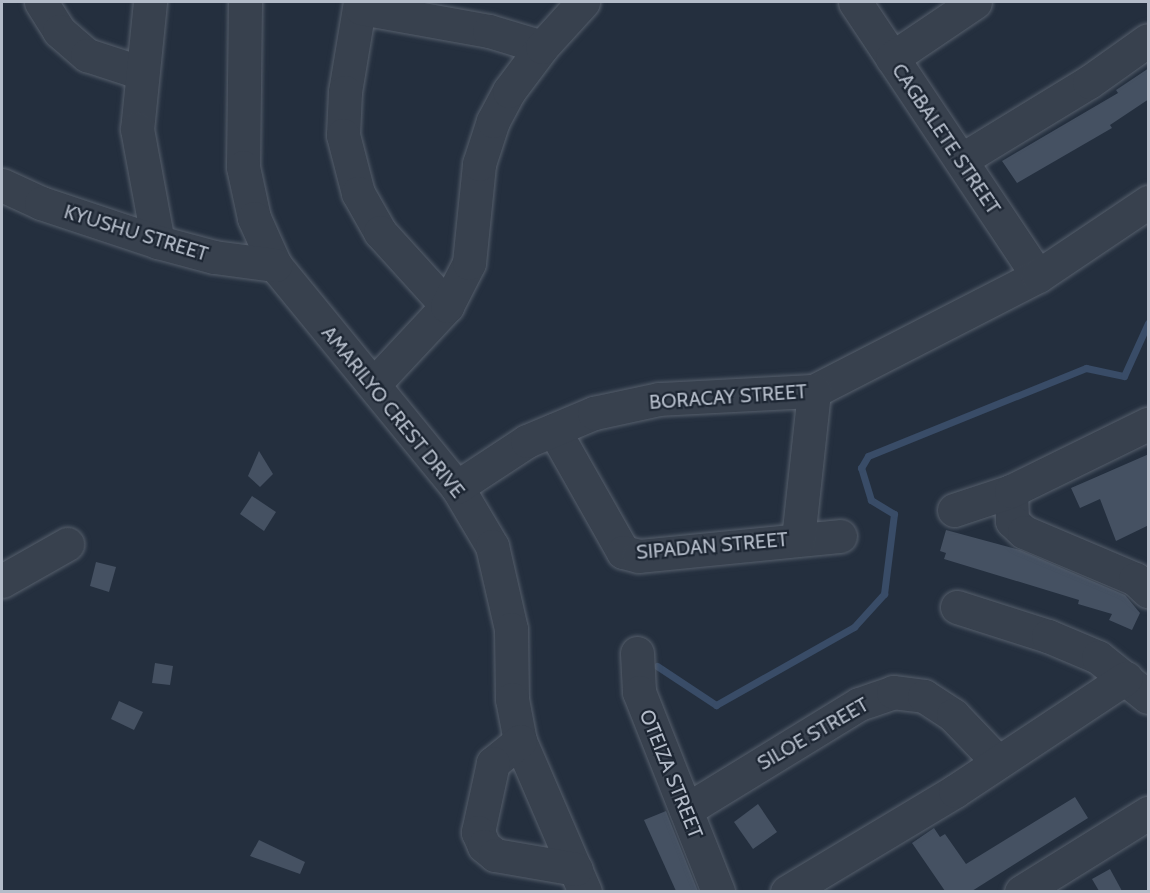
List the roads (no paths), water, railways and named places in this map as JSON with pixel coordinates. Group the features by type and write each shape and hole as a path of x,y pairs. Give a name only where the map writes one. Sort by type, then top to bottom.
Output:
{"street":[{"path":"41,2 59,31 87,55 142,73"},
{"path":"150,2 137,129 158,242"},
{"name":"AMARILYO CREST DRIVE","path":"245,2 243,167 254,218 275,265 457,486 492,546 505,592 511,629 512,699 520,741 581,880"},
{"path":"374,384 447,306 469,263 478,164 493,121 509,91 542,47 584,2"},
{"name":"CAGBALETE STREET","path":"855,2 1038,276"},
{"path":"892,58 975,2"},
{"path":"447,306 380,232 358,193 343,135 345,92 361,5 489,31 542,47"},
{"path":"961,160 1089,82 1149,40"},
{"name":"KYUSHU STREET","path":"2,185 41,203 158,242 214,256 275,265"},
{"name":"BORACAY STREET","path":"457,486 526,441 594,413 659,399 814,391 1038,276 1149,202"},
{"name":"SIPADAN STREET","path":"798,539 814,391"},
{"path":"954,510 1011,491 1149,424"},
{"name":"SIPADAN STREET","path":"554,430 623,552 639,556 840,536"},
{"path":"1011,491 1012,521 1024,532 1144,577"},
{"path":"2,581 68,544"},
{"path":"787,891 998,762 1137,688 1098,657 1068,644 957,607"},
{"name":"OTEIZA STREET","path":"637,653 639,692 718,891"},
{"name":"SILOE STREET","path":"686,810 859,704 893,692 924,696 952,715 998,762"},
{"path":"520,741 493,763 478,832 484,846 495,855 581,880"},
{"path":"1021,891 1149,813"}],"waterway":[{"path":"657,666 716,705 854,627 884,594 894,514 871,500 861,468 868,456 1086,368 1124,376 1148,323"}]}
